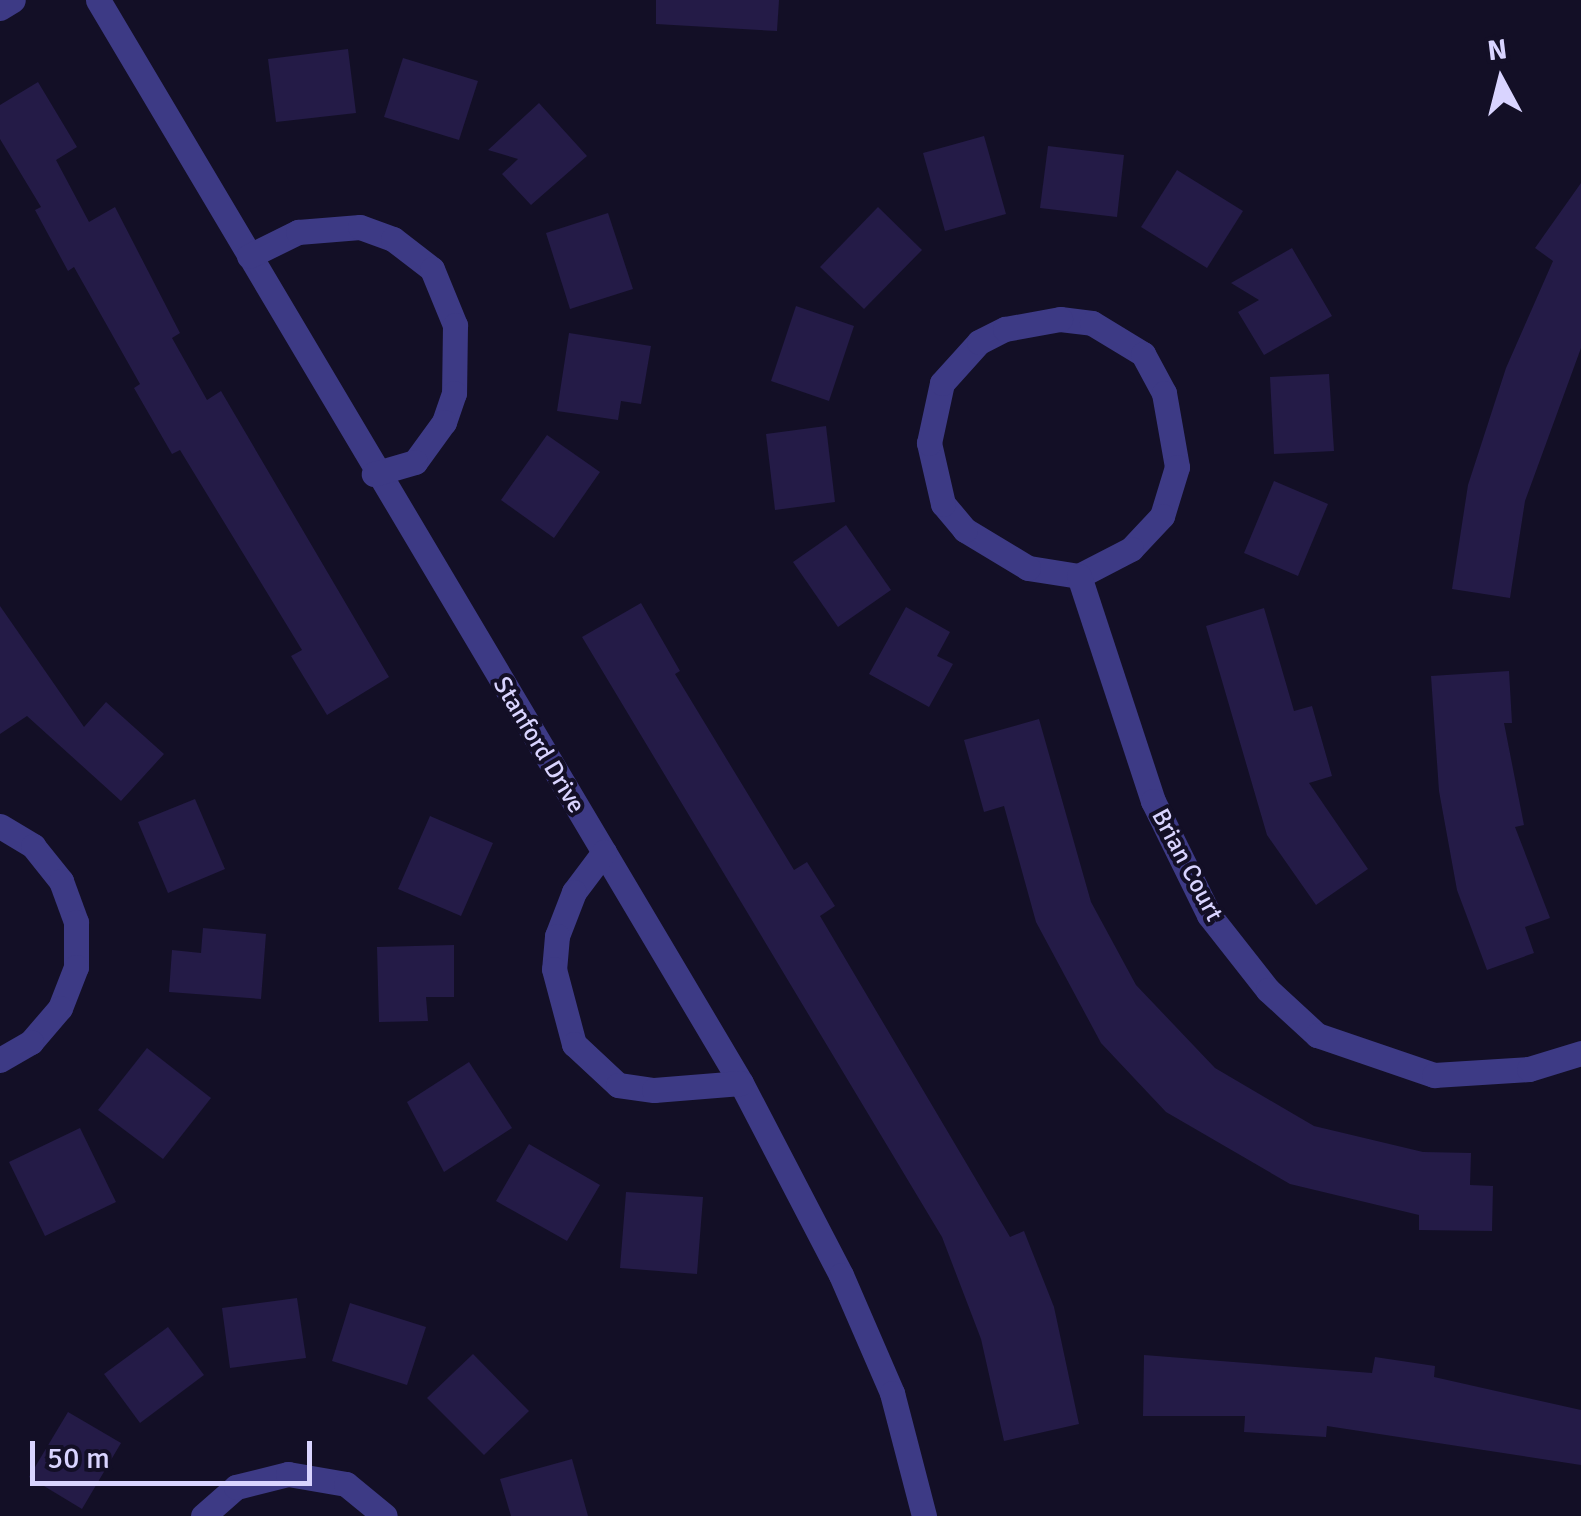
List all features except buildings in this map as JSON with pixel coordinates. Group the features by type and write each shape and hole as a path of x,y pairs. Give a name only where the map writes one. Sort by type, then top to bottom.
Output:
{"street":[{"path":"0,8 13,0"},
{"name":"Stanford Drive","path":"98,0 374,474 741,1083 841,1275 892,1393 924,1516"},
{"path":"249,256 298,232 360,227 392,239 432,269 455,326 454,392 444,422 414,462 374,474"},
{"path":"1060,320 1092,323 1144,354 1164,392 1177,467 1162,516 1132,550 1079,576 1028,568 965,530 942,504 929,443 933,406 942,383 979,342 1005,329 1060,320"},
{"name":"Brian Court","path":"1079,576 1153,802 1209,915 1268,990 1318,1035 1434,1075 1484,1076 1581,1053"},
{"path":"0,826 33,846 62,880 76,937 76,967 60,1008 31,1042 0,1060"},
{"path":"604,852 574,892 557,936 554,968 574,1044 618,1085 654,1090 741,1083"},
{"path":"203,1516 236,1486 288,1474 346,1484 385,1516"}]}
